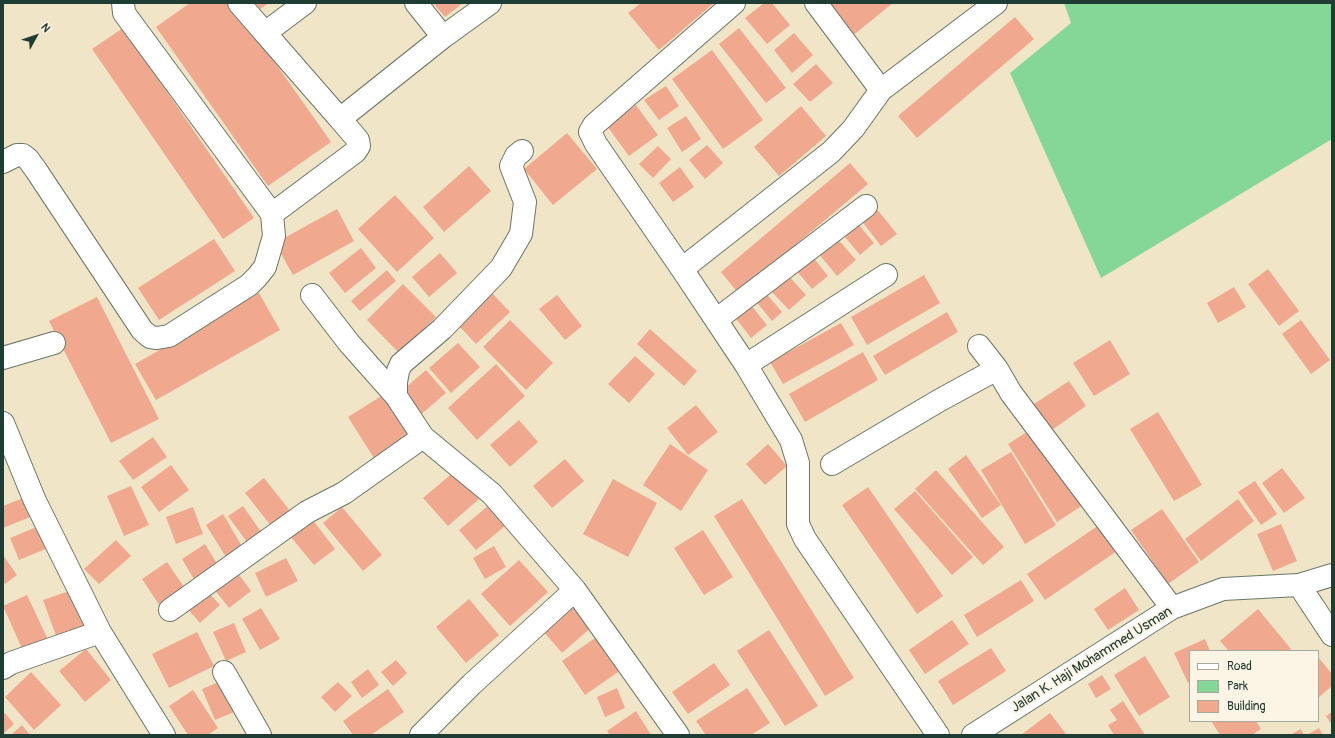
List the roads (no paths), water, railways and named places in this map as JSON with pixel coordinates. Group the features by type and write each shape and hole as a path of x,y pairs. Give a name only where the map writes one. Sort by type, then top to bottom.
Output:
{"street":[{"path":"3,162 17,155 28,159 142,330 150,337 157,338 169,336 249,285 258,277 265,267 274,236 272,214 124,13 123,3"},
{"path":"240,3 264,33 358,140 359,146 355,152 272,214"},
{"path":"264,33 305,3"},
{"path":"416,3 443,37"},
{"path":"340,119 443,37 490,3"},
{"path":"734,3 594,125 590,132 596,144 746,365 791,440 798,463 798,524 804,540 938,735"},
{"path":"816,3 881,90"},
{"path":"682,269 831,152 853,129 881,90 996,3"},
{"path":"396,396 396,382 401,364 442,329 501,268 521,234 525,202 511,166 516,156 522,150"},
{"path":"716,320 866,206"},
{"path":"746,365 886,275"},
{"path":"312,295 349,343 396,396 423,437 492,494 575,590 678,735"},
{"path":"3,358 54,343"},
{"path":"980,346 997,369 1011,393 1172,608"},
{"path":"832,464 940,400 997,369"},
{"path":"3,423 35,501 100,632 164,735"},
{"path":"170,610 308,512 344,493 423,437"},
{"name":"Jalan K. Haji Mohammed Usman","path":"973,735 1172,608 1223,589 1299,585 1332,576"},
{"path":"1299,585 1332,635"},
{"path":"421,735 472,684 575,590"},
{"path":"3,668 11,663 100,632"},
{"path":"224,672 260,735"}]}
